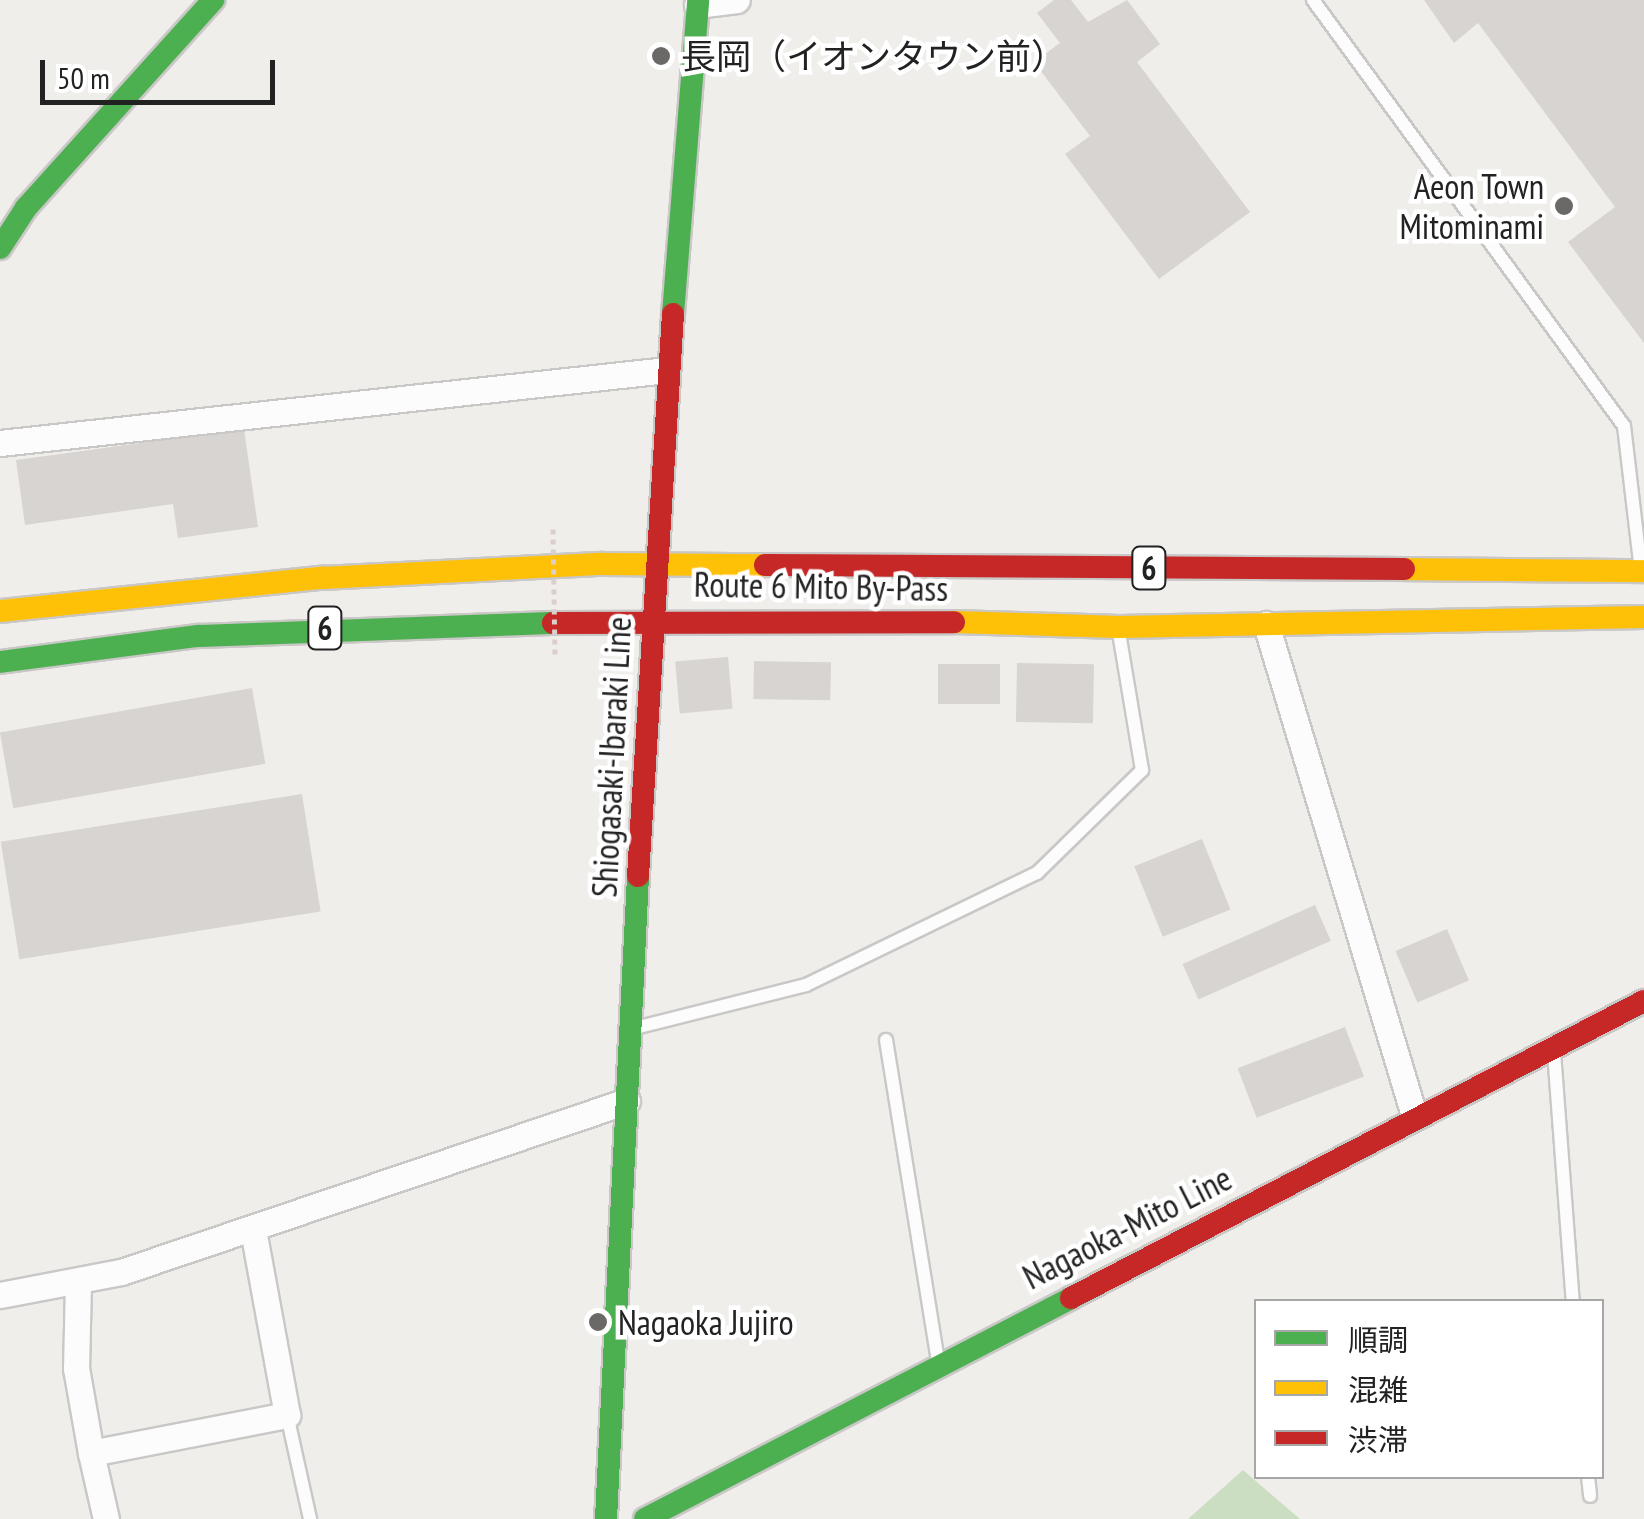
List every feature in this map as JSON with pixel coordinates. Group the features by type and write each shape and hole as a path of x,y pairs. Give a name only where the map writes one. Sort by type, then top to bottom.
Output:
{"main road":[{"path":"0,248 26,208 213,0"},
{"name":"Shiogasaki-Ibaraki Line","path":"606,1519 654,563 697,2"},
{"path":"0,227 26,208"},
{"name":"Route 6 Mito By-Pass","path":"0,611 322,578 654,563 1642,570"},
{"name":"Route 6 Mito By-Pass","path":"0,662 328,628 652,620 1119,627 1644,617"},
{"name":"Nagaoka-Mito Line","path":"645,1519 1414,1115 1644,1001"}],"street":[{"path":"697,2 736,0"},
{"path":"0,444 667,370"},
{"path":"1266,624 1414,1115"},
{"path":"0,1294 78,1282 253,1229 627,1101"},
{"path":"91,1454 288,1415 253,1229"},
{"path":"78,1282 76,1368 106,1519"}],"lane":[{"path":"1313,0 1624,426 1642,570"},
{"path":"632,1028 806,984 1037,873 1142,770 1119,627"},
{"path":"886,1040 938,1364"},
{"path":"1554,1044 1573,1299"},
{"path":"288,1415 310,1519"},
{"path":"1588,1479 1590,1496"}],"path":[{"path":"552,529 555,654"}],"green space":[{"path":"1243,1470 1300,1519 1188,1519"}],"building":[{"path":"1054,0 1071,0 1088,22 1127,0 1160,44 1137,62 1250,212 1159,279 1065,154 1090,136 1034,62 1060,43 1037,13"},
{"path":"1424,0 1644,0 1644,343 1568,242 1615,207 1478,23 1454,43"},
{"path":"244,429 258,527 178,538 173,504 25,525 16,460"},
{"path":"728,657 733,709 680,713 675,662"},
{"path":"754,661 831,662 830,700 753,699"},
{"path":"1017,663 1094,664 1093,723 1016,722"},
{"path":"938,664 1000,664 1000,704 938,704"},
{"path":"252,688 265,764 13,808 0,732"},
{"path":"302,794 321,912 19,959 1,842"},
{"path":"1202,839 1230,909 1163,937 1134,866"},
{"path":"1315,905 1331,941 1198,1000 1183,964"},
{"path":"1447,929 1469,981 1417,1002 1395,951"},
{"path":"1345,1027 1364,1076 1257,1118 1238,1068"}],"traffic: fast":[{"path":"0,248 26,208 213,0"},
{"path":"673,314 698,0"},
{"path":"0,662 198,636 553,623"},
{"path":"606,1519 638,876"},
{"path":"645,1519 1071,1298"}],"traffic: slow":[{"path":"0,611 322,578 603,564 765,565"},
{"path":"1404,569 1644,571"},
{"path":"954,622 1119,627 1644,617"}],"traffic: jam":[{"path":"638,876 673,314"},
{"path":"765,565 1404,569"},
{"path":"553,623 954,622"},
{"path":"1071,1298 1644,1001"}],"place":[{"name":"長岡（イオンタウン前）","path":"661,56"},
{"name":"Aeon Town Mitominami","path":"1564,206"},
{"name":"Nagaoka Jujiro","path":"598,1322"}]}
